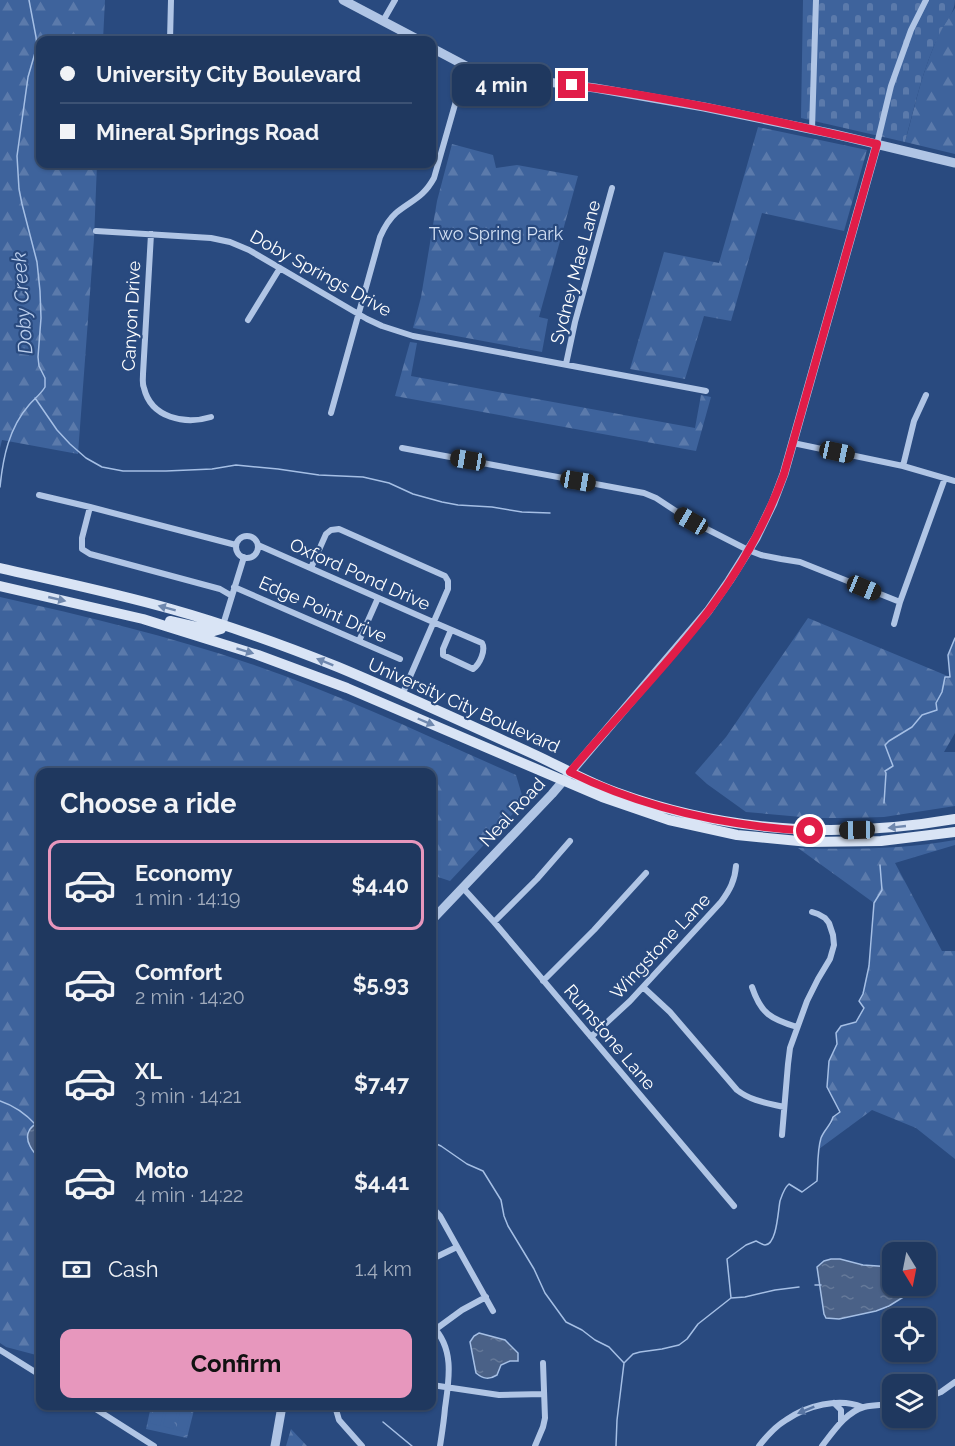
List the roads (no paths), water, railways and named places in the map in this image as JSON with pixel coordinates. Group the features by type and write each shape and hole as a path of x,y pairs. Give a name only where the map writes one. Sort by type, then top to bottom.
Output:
{"main road":[{"name":"University City Boulevard","path":"0,568 136,600 223,625 299,652 402,695 567,776 602,797 655,816 737,835 809,842 881,841 955,832"},
{"name":"University City Boulevard","path":"0,586 143,619 258,655 309,673 498,752 670,810 735,823 810,831 895,828 955,819"},
{"path":"143,619 153,617 214,631 221,629 223,625"}],"street":[{"path":"170,36 171,0"},
{"path":"343,0 411,36"},
{"path":"383,21 395,0"},
{"path":"812,129 816,0"},
{"path":"877,144 891,86 911,30 926,0"},
{"path":"436,50 478,71 502,77 582,86 729,112 955,163"},
{"path":"436,161 466,66"},
{"name":"Neal Road","path":"436,916 524,825 708,611 748,550 773,503 784,474 877,144"},
{"path":"331,413 380,237 384,228 398,212 424,193 434,178 435,168"},
{"name":"Sydney Mae Lane","path":"566,364 575,322 612,188"},
{"name":"Doby Springs Drive","path":"96,231 211,238 230,242 249,250 358,314 382,326 413,336 706,391"},
{"name":"Canyon Drive","path":"151,234 142,374 144,390 155,408 165,415 190,420 211,417"},
{"path":"248,320 280,268"},
{"path":"903,466 914,422 926,395"},
{"path":"793,443 903,466 955,481"},
{"path":"402,448 645,493 657,498 691,521 748,550 781,560 800,562 900,602"},
{"path":"894,624 945,478"},
{"name":"Oxford Pond Drive","path":"39,495 236,545 239,539 245,536 253,537 258,545 482,643 484,650 477,666 473,669 443,655 443,649 451,630"},
{"name":"Edge Point Drive","path":"90,507 82,538 82,549 90,554 220,589 232,596"},
{"path":"311,568 326,534 331,530 339,529 442,574 448,581 448,589 402,695"},
{"path":"236,545 237,552 244,557 253,556 258,545"},
{"path":"223,625 244,557"},
{"name":"Edge Point Drive","path":"234,587 400,659"},
{"path":"359,641 378,598"},
{"path":"495,922 570,841"},
{"name":"Wingstone Lane","path":"591,1036 643,987 728,893 734,881 736,866"},
{"path":"543,981 646,873"},
{"name":"Rumstone Lane","path":"463,888 495,922 734,1206"},
{"path":"782,1135 789,1057 797,1027 812,989 830,959 834,945 829,923 825,918 812,912"},
{"path":"643,987 670,1012 744,1096 784,1107"},
{"path":"752,987 764,1011 778,1021 797,1027"},
{"path":"436,1212 493,1311"},
{"path":"436,1257 458,1247"},
{"path":"436,1327 486,1297"},
{"path":"436,1331 449,1359 450,1372 442,1446"},
{"path":"0,1350 36,1372"},
{"path":"535,1446 543,1427 544,1418 543,1363"},
{"path":"936,1394 955,1382"},
{"path":"436,1386 500,1395 544,1394"},
{"path":"759,1446 786,1419 800,1412 834,1403 855,1404 862,1407"},
{"path":"834,1403 841,1410 841,1422"},
{"path":"822,1446 850,1414 862,1407 882,1405"},
{"path":"97,1410 154,1446"},
{"path":"275,1446 281,1410"},
{"path":"335,1410 339,1420 362,1446"}],"water":[{"path":"36,1124 36,1154 28,1142 30,1129"},
{"path":"840,1259 863,1265 882,1266 882,1296 905,1296 876,1311 839,1319 826,1318 817,1267 824,1261"},
{"path":"479,1333 505,1340 518,1353 518,1361 510,1361 501,1365 497,1375 491,1378 484,1378 476,1373 470,1342"}],"waterway":[{"name":"Doby Creek","path":"29,0 36,37"},
{"name":"Doby Creek","path":"0,487 5,454 16,423 45,387 45,378 39,366 38,357 41,318 37,262 19,189 17,156 28,77 36,49"},
{"path":"35,398 57,430 70,444 86,458 102,467 123,471 166,471 212,469 236,465 319,475 363,477 389,483 413,494 442,502 522,512 550,513"},
{"path":"884,803 885,771 893,766 885,745 912,727 922,715 937,710 936,703 942,692 945,677 950,677 948,655 955,638"},
{"path":"731,1298 727,1259 746,1245 756,1241 764,1245 769,1243 776,1226 784,1190 789,1184 802,1192 817,1181 821,1138 833,1117 840,1112 827,1087 829,1061 837,1044 836,1033 841,1026 856,1022 864,1008 859,1001 863,994 869,966 874,903 882,890 880,865"},
{"path":"0,1101 20,1110 36,1125"},
{"path":"436,1144 467,1164 483,1171 501,1200 508,1226 534,1269 545,1293 566,1322 609,1347 624,1363"},
{"path":"815,1285 821,1285"},
{"path":"616,1446 624,1363 633,1354 679,1345 687,1339 698,1324 731,1298 799,1287"},
{"path":"383,1422 412,1446"}],"park label":[{"name":"Two Spring Park","path":"496,233"}]}
